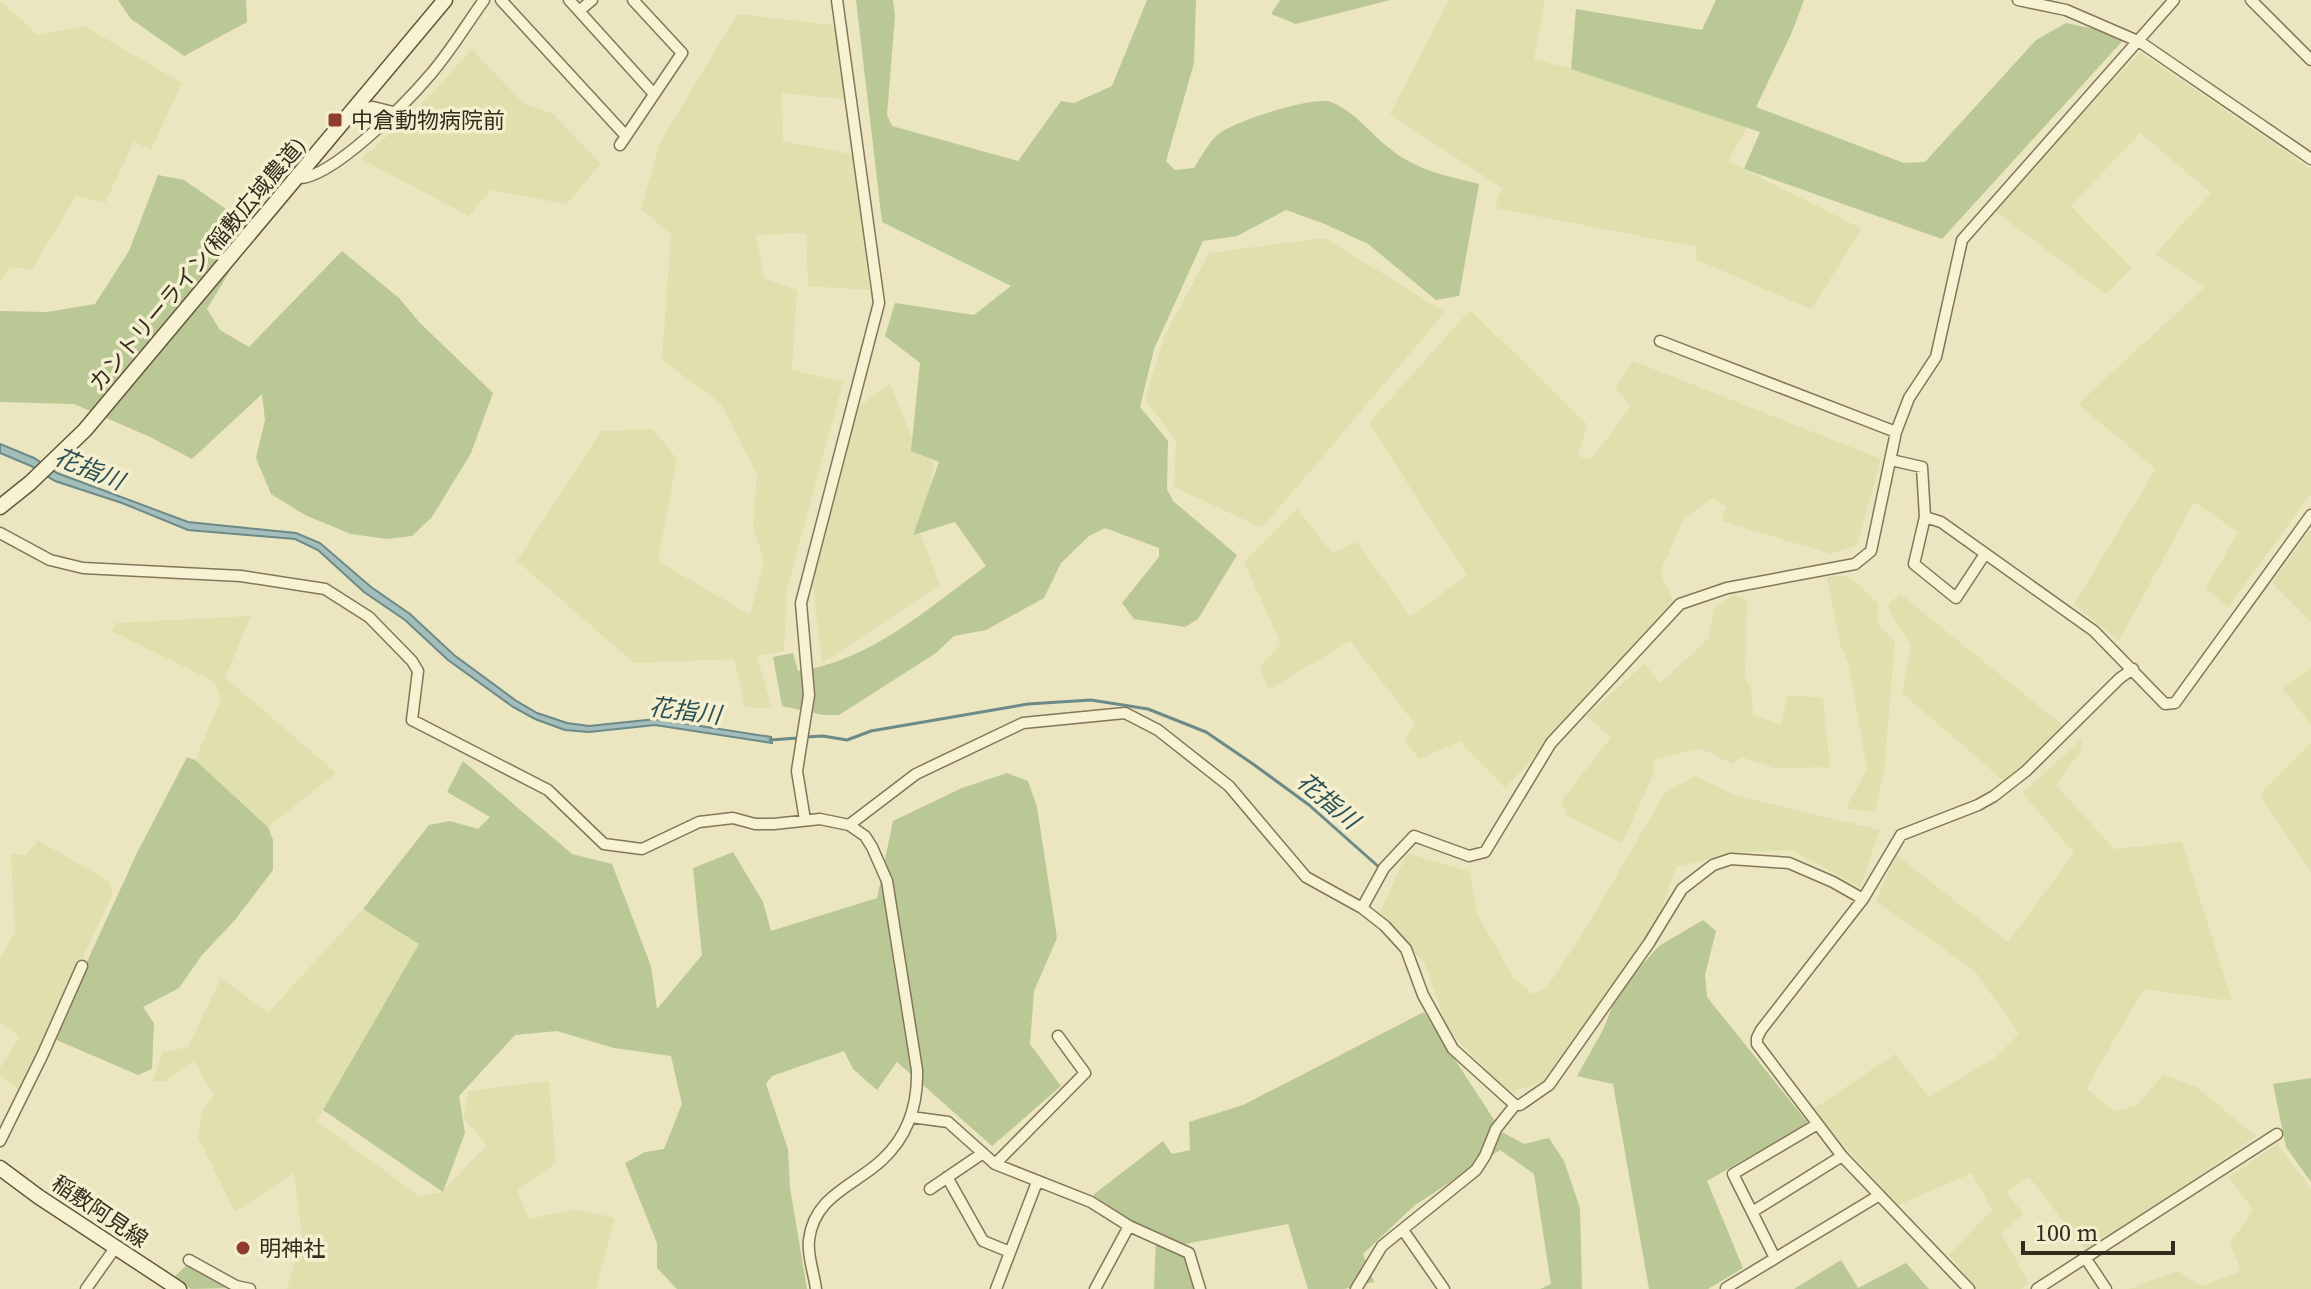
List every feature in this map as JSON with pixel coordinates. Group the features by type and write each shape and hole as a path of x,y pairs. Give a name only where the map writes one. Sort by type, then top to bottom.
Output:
{"street":[{"name":"カントリーライン(稲敷広域農道)","path":"0,507 85,430 445,0"},
{"path":"297,178 311,178 331,168 379,127 430,75 484,0"},
{"path":"501,0 623,141 682,53 633,0"},
{"path":"569,0 654,94"},
{"path":"579,11 592,0"},
{"path":"805,820 797,771 809,695 801,603 879,303 837,0"},
{"path":"2018,0 2066,10 2140,42 2311,159"},
{"path":"1362,908 1384,868 1414,836 1469,856 1485,852 1551,743 1680,604 1727,588 1855,564 1871,551 1896,432 1909,398 1936,357 1962,240 2174,0"},
{"path":"2251,0 2311,60"},
{"path":"353,111 373,107 393,112"},
{"path":"1660,341 1896,432"},
{"path":"1891,460 1922,467 1925,517 1914,564 1956,598 1985,554"},
{"path":"1925,517 1941,522 2094,631 2165,704 2175,703 2311,515"},
{"path":"0,533 50,560 83,568 241,576 325,589 369,617 412,661 418,671 412,720 548,790 604,844 642,849 699,822 733,818 755,824 820,819 849,825 865,836 880,860 887,881 918,1087 911,1117 897,1143 881,1161 838,1190 817,1214 809,1240 816,1289"},
{"path":"1969,1289 1842,1156 1757,1044 1757,1038 1863,899 1901,835 1994,796 2026,771 2120,678 2133,669"},
{"path":"849,825 916,774 1023,723 1125,713 1158,730 1229,786 1306,877 1362,908 1385,926 1406,949 1423,995 1453,1049 1515,1105"},
{"path":"1356,1289 1375,1254 1476,1170 1496,1129 1515,1105 1520,1105 1549,1085 1649,943 1682,889 1713,865 1731,859 1789,863 1863,899"},
{"path":"0,1141 82,966"},
{"path":"995,1164 1085,1073 1058,1036"},
{"path":"911,1117 948,1122 995,1164 1091,1202 1129,1226 1189,1253 1200,1289"},
{"path":"1775,1258 1733,1174 1816,1125"},
{"path":"2037,1289 2277,1134"},
{"path":"930,1189 983,1153"},
{"path":"1752,1212 1842,1156"},
{"name":"稲敷阿見線","path":"0,1168 179,1289"},
{"path":"947,1177 983,1241 1010,1252"},
{"path":"996,1289 1037,1182"},
{"path":"1726,1288 1878,1196"},
{"path":"1095,1289 1129,1226"},
{"path":"1403,1230 1444,1289"},
{"path":"86,1289 115,1248"},
{"path":"2086,1259 2106,1289"},
{"path":"189,1260 236,1286 250,1289"}],"green space":[{"path":"118,0 246,0 247,22 184,56 131,19"},
{"path":"856,0 893,0 895,16 887,115 892,126 1018,161 1061,101 1074,103 1112,86 1147,0 1196,0 1194,63 1166,161 1175,170 1194,168 1212,140 1241,122 1321,101 1331,102 1347,111 1410,162 1479,184 1459,296 1436,300 1368,244 1286,210 1237,236 1203,241 1154,349 1140,407 1168,441 1167,489 1173,501 1237,555 1198,619 1185,627 1134,619 1122,603 1159,557 1159,548 1105,528 1089,536 1061,563 1044,598 986,630 954,636 936,653 839,715 823,715 782,706 773,657 793,653 798,671 850,656 898,630 986,566 955,522 913,535 939,462 911,451 920,363 885,336 895,303 974,315 1011,286 882,222"},
{"path":"1280,0 1390,0 1296,24 1271,14"},
{"path":"1449,0 1545,0 1534,59 1752,118 1728,161 1862,229 1811,309 1695,259 1697,247 1495,208 1502,188 1390,114"},
{"path":"1716,0 1804,0 1756,107 1904,163 1925,162 2036,40 2066,23 2127,36 1942,239 1744,169 1760,132 1571,69 1576,9 1702,30"},
{"path":"0,1 38,35 84,26 182,83 151,150 134,141 105,203 76,196 32,269 10,268 0,283"},
{"path":"737,14 833,25 850,100 782,93 783,141 855,155 869,290 808,286 806,233 756,235 764,278 797,290 792,370 843,382 787,589 784,651 757,656 772,709 745,707 734,659 634,663 517,561 601,431 653,429 677,459 658,561 750,615 764,563 753,525 757,475 721,404 662,360 671,234 641,209 660,143"},
{"path":"472,49 524,104 552,113 601,163 567,204 491,190 469,216 361,159 418,109"},
{"path":"2140,52 2311,169 2311,494 2228,607 2206,588 2238,532 2194,502 2119,641 2074,604 2156,469 2078,404 2205,287 2155,254 2211,193 2140,133 2071,206 2132,268 2105,294 1992,209"},
{"path":"158,175 184,180 255,229 207,309 220,330 249,347 342,251 399,298 420,323 493,393 471,453 432,517 412,536 387,539 351,534 305,515 271,494 256,458 265,420 262,394 192,459 74,404 0,402 0,311 47,312 95,304 129,251"},
{"path":"1325,238 1445,312 1262,528 1174,487 1176,440 1145,400 1165,335 1209,253"},
{"path":"1470,310 1587,424 1578,456 1591,460 1631,406 1615,388 1633,361 1881,459 1857,545 1831,554 1722,521 1726,507 1712,498 1684,519 1660,572 1676,607 1505,788 1460,741 1419,759 1404,739 1415,724 1350,641 1268,690 1260,666 1281,644 1244,562 1297,509 1332,553 1357,542 1410,616 1467,576 1369,423"},
{"path":"890,383 910,434 934,465 921,535 940,585 822,663 813,585 853,412"},
{"path":"2311,529 2311,622 2272,583"},
{"path":"1848,576 1879,604 1877,623 1895,641 1884,771 1875,812 1846,808 1867,769 1849,665 1840,644 1827,577"},
{"path":"1733,594 1747,600 1745,677 1751,688 1753,715 1781,724 1788,695 1823,698 1830,767 1774,768 1741,757 1732,764 1700,748 1654,760 1653,775 1622,843 1567,816 1562,800 1611,737 1586,716 1644,664 1660,683 1708,639 1714,609"},
{"path":"1900,594 2065,727 2005,782 1902,693 1911,645 1894,620 1888,604"},
{"path":"251,616 225,677 336,773 268,827 195,760 221,699 215,682 112,631 116,623"},
{"path":"2311,668 2311,724 2282,688"},
{"path":"2082,739 2080,752 2056,785 2114,849 2182,842 2232,1001 2144,989 2086,1088 2114,1112 2137,1105 2163,1075 2195,1086 2256,1136 2089,1254 2029,1177 2007,1192 2023,1214 2001,1233 2029,1283 2020,1289 1976,1289 1949,1255 1992,1210 1972,1173 1898,1205 1812,1110 1895,1054 1929,1097 1996,1057 2019,1034 1975,971 1876,901 1896,855 2008,942 2074,853 2022,793"},
{"path":"2311,742 2311,873 2260,795"},
{"path":"187,757 195,760 268,827 273,840 273,870 235,920 202,955 179,988 143,1007 154,1023 152,1069 138,1075 52,1038 137,853"},
{"path":"463,761 572,854 612,864 651,966 657,1009 702,955 693,868 733,852 763,902 771,931 877,898 893,821 962,788 1007,773 1028,781 1037,807 1057,938 1034,991 1030,1044 1061,1086 992,1146 897,1062 877,1090 853,1069 844,1051 772,1076 766,1084 788,1149 790,1188 807,1289 677,1289 657,1268 657,1243 625,1163 645,1152 664,1149 682,1104 671,1056 614,1048 557,1031 515,1035 459,1096 465,1133 443,1192 323,1110 419,944 363,909 429,825 450,821 478,829 490,817 447,792"},
{"path":"1695,776 1738,796 1880,830 1860,887 1791,850 1733,853 1676,867 1655,928 1566,1049 1550,1079 1508,1093 1448,1030 1424,962 1379,915 1407,853 1470,872 1477,914 1513,977 1532,994 1547,987 1580,938 1665,793"},
{"path":"38,840 110,882 112,895 21,1091 0,1076 0,1068 20,1037 0,1022 0,958 15,933 11,854 26,855"},
{"path":"363,909 420,944 317,1121 419,1196 442,1192 487,1145 464,1119 468,1091 549,1081 556,1163 517,1190 529,1219 576,1209 615,1218 596,1289 287,1289 302,1237 294,1173 235,1212 198,1137 202,1112 214,1095 194,1061 166,1081 153,1081 163,1052 188,1047 221,978 268,1013"},
{"path":"1703,920 1716,931 1705,975 1707,997 1808,1123 1707,1181 1743,1268 1708,1289 1649,1289 1613,1084 1577,1076 1603,1030 1618,992 1659,946"},
{"path":"1424,1012 1502,1132 1524,1144 1549,1138 1564,1161 1580,1208 1582,1289 1540,1289 1551,1284 1534,1174 1500,1150 1415,1205 1363,1254 1374,1282 1344,1289 1308,1289 1288,1224 1185,1244 1195,1289 1154,1289 1156,1237 1093,1195 1163,1141 1172,1154 1190,1150 1189,1122 1243,1105"},
{"path":"2311,1078 2311,1182 2286,1147 2273,1084"},
{"path":"2277,1144 2311,1188 2311,1289 2129,1289 2177,1271 2202,1286 2241,1271 2230,1243 2253,1210 2229,1177"},
{"path":"1841,1260 1858,1288 1906,1263 1929,1289 1794,1289"},
{"path":"189,1263 230,1288 191,1289 173,1278"}],"water":[{"name":"花指川","path":"0,444 34,458 57,473 188,522 296,533 320,543 371,587 410,614 454,655 537,713 567,723 589,726 656,719 771,737 772,743 655,725 589,732 565,730 535,719 513,707 448,660 405,620 364,592 318,550 295,539 188,530 122,503 55,481 31,466 0,453"}],"waterway":[{"name":"花指川","path":"805,737 847,740 871,731 1028,704 1091,700 1148,709 1206,732 1253,764 1309,805 1380,868"},
{"name":"花指川","path":"770,740 798,738"}],"place":[{"name":"中倉動物病院前","path":"335,120"},
{"name":"明神社","path":"243,1248"}]}
